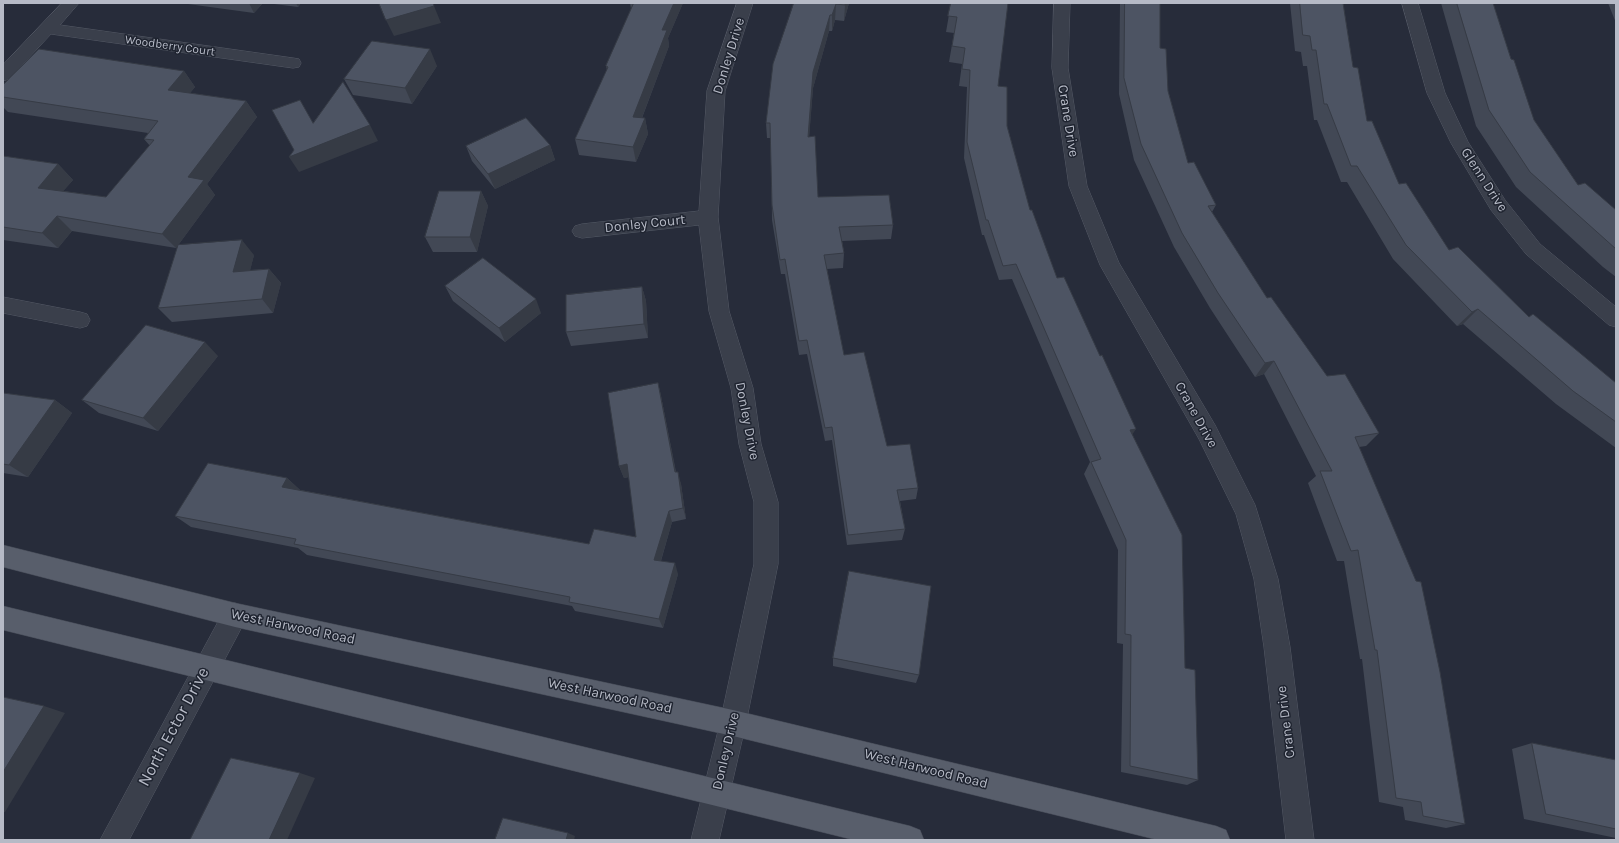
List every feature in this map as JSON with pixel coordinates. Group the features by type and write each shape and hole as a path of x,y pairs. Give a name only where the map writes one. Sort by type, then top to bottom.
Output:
{"main road":[{"name":"West Harwood Road","path":"3,556 236,615 733,723 1216,840"},
{"path":"3,618 205,669 910,840"}],"street":[{"path":"3,75 71,3"},
{"name":"Donley Drive","path":"705,840 733,723 766,564 766,502 750,444 742,388 719,311 708,217 716,91 745,3"},
{"name":"Crane Drive","path":"1062,3 1060,68 1078,186 1110,265 1207,432 1247,513 1266,579 1278,647 1300,840"},
{"name":"Glenn Drive","path":"1410,3 1436,93 1460,143 1498,205 1533,249 1616,319"},
{"name":"Woodberry Court","path":"48,28 293,63"},
{"name":"Donley Court","path":"582,231 708,217"},
{"path":"3,305 80,320"},
{"name":"North Ector Drive","path":"114,840 205,669 236,615"}],"building":[{"path":"379,3 433,3 434,6 386,20"},
{"path":"634,3 674,3 662,30 667,30 633,117 645,118 633,147 575,139 608,67 606,66"},
{"path":"794,3 845,3 845,5 836,4 832,15 830,15 813,72 808,137 815,136 818,197 889,195 893,225 839,227 844,253 824,255 844,355 864,352 887,446 910,444 918,488 897,490 905,529 848,535 832,427 825,428 807,340 799,341 785,259 780,260 772,205 770,123 766,123 773,64"},
{"path":"951,3 1008,3 998,86 1007,87 1007,126 1030,210 1032,210 1057,278 1064,277 1100,356 1102,355 1136,429 1130,430 1182,535 1185,668 1195,670 1198,780 1130,766 1131,635 1125,634 1126,540 1091,462 1101,459 1016,264 1003,266 988,220 986,220 967,142 970,70 962,69 965,48 952,46 957,17 948,16"},
{"path":"1125,3 1160,3 1160,48 1166,49 1168,91 1188,163 1194,162 1216,205 1208,206 1267,298 1271,297 1327,376 1345,374 1379,433 1355,437 1416,581 1421,582 1440,672 1465,824 1423,816 1421,802 1396,798 1377,650 1375,650 1358,550 1351,551 1320,471 1332,471 1274,361 1265,363 1218,293 1182,233 1141,144 1124,78"},
{"path":"1300,3 1343,3 1353,67 1358,68 1367,121 1372,121 1399,184 1406,183 1449,250 1458,247 1529,317 1533,314 1616,383 1616,422 1573,391 1478,309 1472,312 1406,245 1357,166 1351,166 1327,104 1324,104 1316,50 1312,50 1310,36 1303,35"},
{"path":"1457,3 1493,3 1511,59 1514,60 1534,120 1578,185 1585,183 1616,210 1616,249 1530,172 1489,110"},
{"path":"372,41 430,49 405,88 344,79"},
{"path":"39,49 184,71 168,90 246,101 188,177 204,180 162,234 57,216 42,233 3,227 3,156 58,164 38,188 106,197 154,140 144,139 158,121 3,97 3,85"},
{"path":"343,82 370,125 289,157 294,150 272,110 300,100 313,123"},
{"path":"526,118 550,145 488,174 466,146"},
{"path":"439,191 481,191 470,237 425,237"},
{"path":"242,240 233,272 269,269 262,299 158,308 178,245"},
{"path":"483,258 536,299 499,328 445,286"},
{"path":"642,287 644,324 566,332 566,295"},
{"path":"146,325 205,342 143,418 82,400"},
{"path":"658,383 675,472 678,472 683,508 669,511 654,560 675,563 659,619 569,602 570,597 294,544 296,539 175,516 208,463 287,478 282,487 589,544 594,529 636,537 627,464 619,466 608,393"},
{"path":"3,393 55,400 9,465 3,464"},
{"path":"849,571 931,586 919,675 833,658"},
{"path":"3,697 44,706 3,772"},
{"path":"1532,743 1616,760 1616,829 1546,814"},
{"path":"231,758 300,773 269,840 190,840"},
{"path":"503,818 568,833 566,840 495,840"}]}
